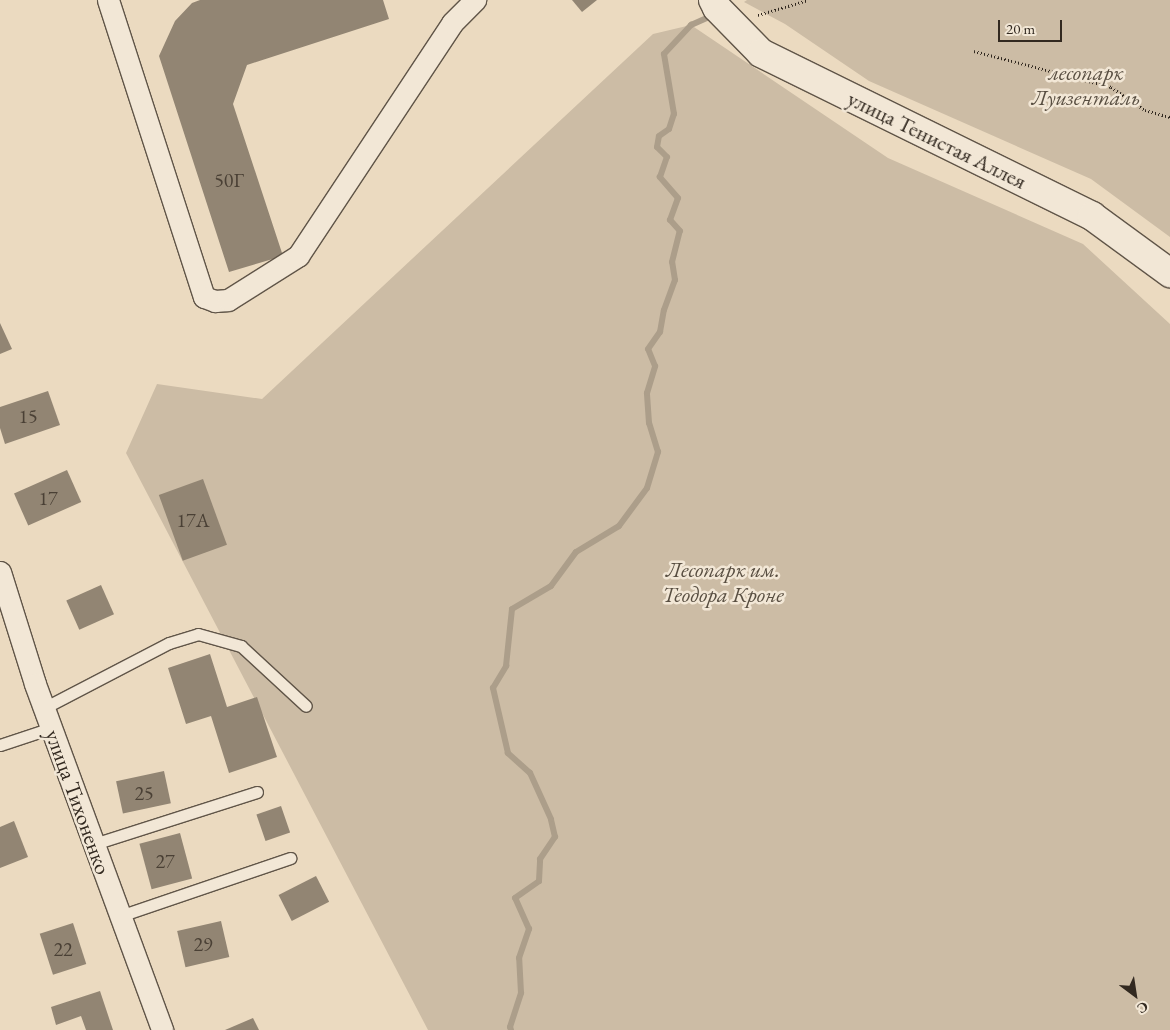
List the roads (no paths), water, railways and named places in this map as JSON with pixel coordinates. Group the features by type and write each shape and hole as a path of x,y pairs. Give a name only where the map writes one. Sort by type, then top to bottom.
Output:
{"street":[{"path":"108,0 204,296 215,301 228,300 298,256 452,23 474,0"},
{"name":"улица Тенистая Аллея","path":"713,0 761,53 1092,216 1170,273"},
{"name":"улица Тихоненко","path":"0,572 47,718 162,1030"}],"lane":[{"path":"0,745 169,643 198,634 241,646 306,706"},
{"path":"94,844 257,792"},
{"path":"120,916 290,858"}],"waterway":[{"path":"511,1030 510,1027 521,993 519,958 529,929 515,898 539,881 540,859 555,837 551,819 530,773 508,753 493,688 506,666 512,609 551,586 576,552 619,526 647,488 658,452 649,423 647,393 655,366 648,349 660,332 664,310 675,280 672,262 680,231 670,220 678,198 660,177 667,157 657,147 659,136 669,129 674,114 664,54 691,25 713,15"}],"park label":[{"name":"лесопарк Луизенталь","path":"1086,84"},
{"name":"Лесопарк им. Теодора Кроне","path":"723,582"}]}
